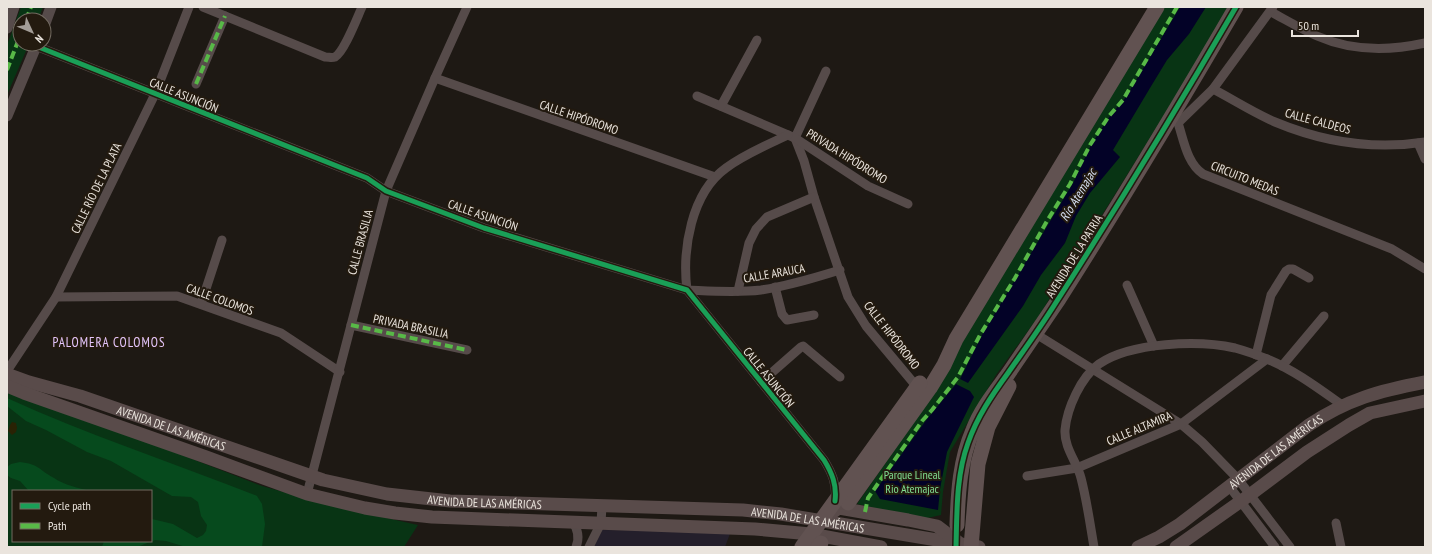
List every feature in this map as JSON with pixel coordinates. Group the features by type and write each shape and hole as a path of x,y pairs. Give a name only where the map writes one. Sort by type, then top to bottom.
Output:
{"main road":[{"path":"802,547 816,541 821,520 842,502 930,388 944,365 956,339 1157,7"},
{"name":"AVENIDA DE LA PATRIA","path":"957,524 958,494 964,455 973,429 985,405 1036,334 1104,227 1173,124 1236,7"},
{"name":"AVENIDA DE LA PATRIA","path":"971,546 978,464 988,427 1024,360 1036,334"},
{"path":"842,502 918,387 937,360 956,339"},
{"name":"AVENIDA DE LAS AMÉRICAS","path":"7,373 29,382 80,396 323,480 387,494 450,501 743,510 821,520 971,546"},
{"name":"AVENIDA DE LAS AMÉRICAS","path":"1138,547 1159,537 1180,524 1309,425 1342,406 1375,393 1425,382"},
{"name":"AVENIDA DE LAS AMÉRICAS","path":"7,386 206,456 307,494 395,514 755,528 816,541 882,547"},
{"name":"AVENIDA DE LAS AMÉRICAS","path":"1176,547 1246,498 1306,452 1354,422 1370,413 1425,401"},
{"path":"321,498 335,489 349,485"}],"street":[{"path":"7,28 14,7"},
{"name":"CALLE RÍO DE LA PLATA","path":"7,373 56,297 155,94 189,7"},
{"path":"203,7 325,57 331,58 335,56 343,47 362,7"},
{"name":"CALLE BRASILIA","path":"307,494 386,191 434,78 467,7"},
{"path":"1173,124 1213,89 1272,9 1317,36 1347,45 1390,49 1425,43"},
{"path":"196,84 225,16"},
{"path":"721,106 757,40"},
{"name":"CALLE ASUNCIÓN","path":"52,51 155,94 367,178 386,191 484,228 687,290 824,460 834,479 836,489 842,502"},
{"path":"7,116 34,52"},
{"name":"PRIVADA HIPÓDROMO","path":"791,137 826,71"},
{"name":"CALLE HIPÓDROMO","path":"434,78 715,177"},
{"name":"CALLE CALDEOS","path":"1213,89 1274,121 1300,132 1331,140 1385,146 1422,142"},
{"name":"PRIVADA HIPÓDROMO","path":"697,96 791,137 868,186 908,204"},
{"name":"CIRCUITO MEDAS","path":"1173,124 1188,152 1192,163 1197,170 1203,174 1392,249 1425,269"},
{"path":"687,290 685,265 691,225 698,205 706,189 715,177 725,168 744,157 791,137"},
{"name":"CALLE HIPÓDROMO","path":"791,137 804,161 814,197 848,297 866,326 918,387"},
{"path":"1422,142 1425,159"},
{"path":"738,291 749,243 756,229 767,217 814,197"},
{"path":"201,304 222,240"},
{"path":"1256,355 1272,295 1286,271 1293,269 1309,278"},
{"name":"CALLE ARAUCA","path":"687,290 760,290 775,288 840,270"},
{"path":"1127,285 1154,346"},
{"path":"775,288 782,314 787,320 814,315"},
{"name":"CALLE COLOMOS","path":"56,297 177,296 281,333 340,372"},
{"path":"1282,366 1324,316"},
{"name":"PRIVADA BRASILIA","path":"351,325 466,350"},
{"path":"1036,334 1181,424 1202,442 1246,498 1290,547"},
{"path":"1094,547 1081,478 1067,445 1065,432 1067,416 1073,400 1093,369 1109,358 1154,346 1190,344 1218,345 1236,348 1282,366 1307,381 1342,406"},
{"path":"761,382 803,346 840,377"},
{"name":"CALLE ALTAMIRA","path":"1026,476 1077,468 1181,424 1267,359"},
{"path":"1246,498 1275,547"},
{"path":"589,547 601,522 602,506"},
{"path":"572,521 579,534 576,547"},
{"path":"1336,523 1341,547"}],"shaded area":[{"path":"602,530 731,531 725,547 594,547"}],"green space":[{"path":"21,7 43,7 41,12 19,12"},
{"name":"Parque Lineal Rio Atemajac","path":"1164,7 1228,7 1187,78 1117,191 1038,317 996,375 950,452 943,492 941,515 923,519 857,504 912,425"},
{"path":"12,31 12,52 26,52 7,95 7,45"},
{"path":"7,387 262,486 338,507 418,525 404,547 7,547"},
{"path":"7,398 100,437 257,496 262,504 265,524 262,547 186,547 166,541 152,541 152,519 173,524 197,538 203,535 206,531 207,525 201,516 198,502 191,497 172,496 111,461 87,452 26,421 7,406"},
{"path":"20,462 31,464 62,483 86,490 28,490 20,481 7,475 7,467 11,464"},
{"path":"104,542 150,542 137,547 102,547"}],"sand":[{"path":"12,422 16,423 17,428 16,432 12,435 8,431"}],"water":[{"name":"Río Atemajac","path":"1180,7 1206,7 1189,34 1167,60 1150,88 1113,150 1120,157 1090,193 1076,216 1065,243 1041,275 1023,306 968,383 960,379 982,335 1073,183 1091,145 1110,116 1126,97"},
{"path":"956,384 970,391 974,397 947,452 940,489 938,510 880,499 875,491 927,419"}],"marked path":[{"path":"29,12 31,7"},
{"path":"865,512 868,498 922,421 958,377 980,335 1070,184 1090,145 1109,116 1123,100 1177,7"},
{"path":"196,84 225,16"},
{"path":"7,70 14,52"},
{"path":"351,325 467,350"}],"cycle path":[{"path":"956,547 957,507 961,468 968,443 980,415 1032,339 1102,230 1236,7"},
{"path":"51,52 367,178 386,191 484,228 687,290 824,460 833,479 835,501"}],"district":[{"name":"PALOMERA COLOMOS","path":"109,342"}]}
